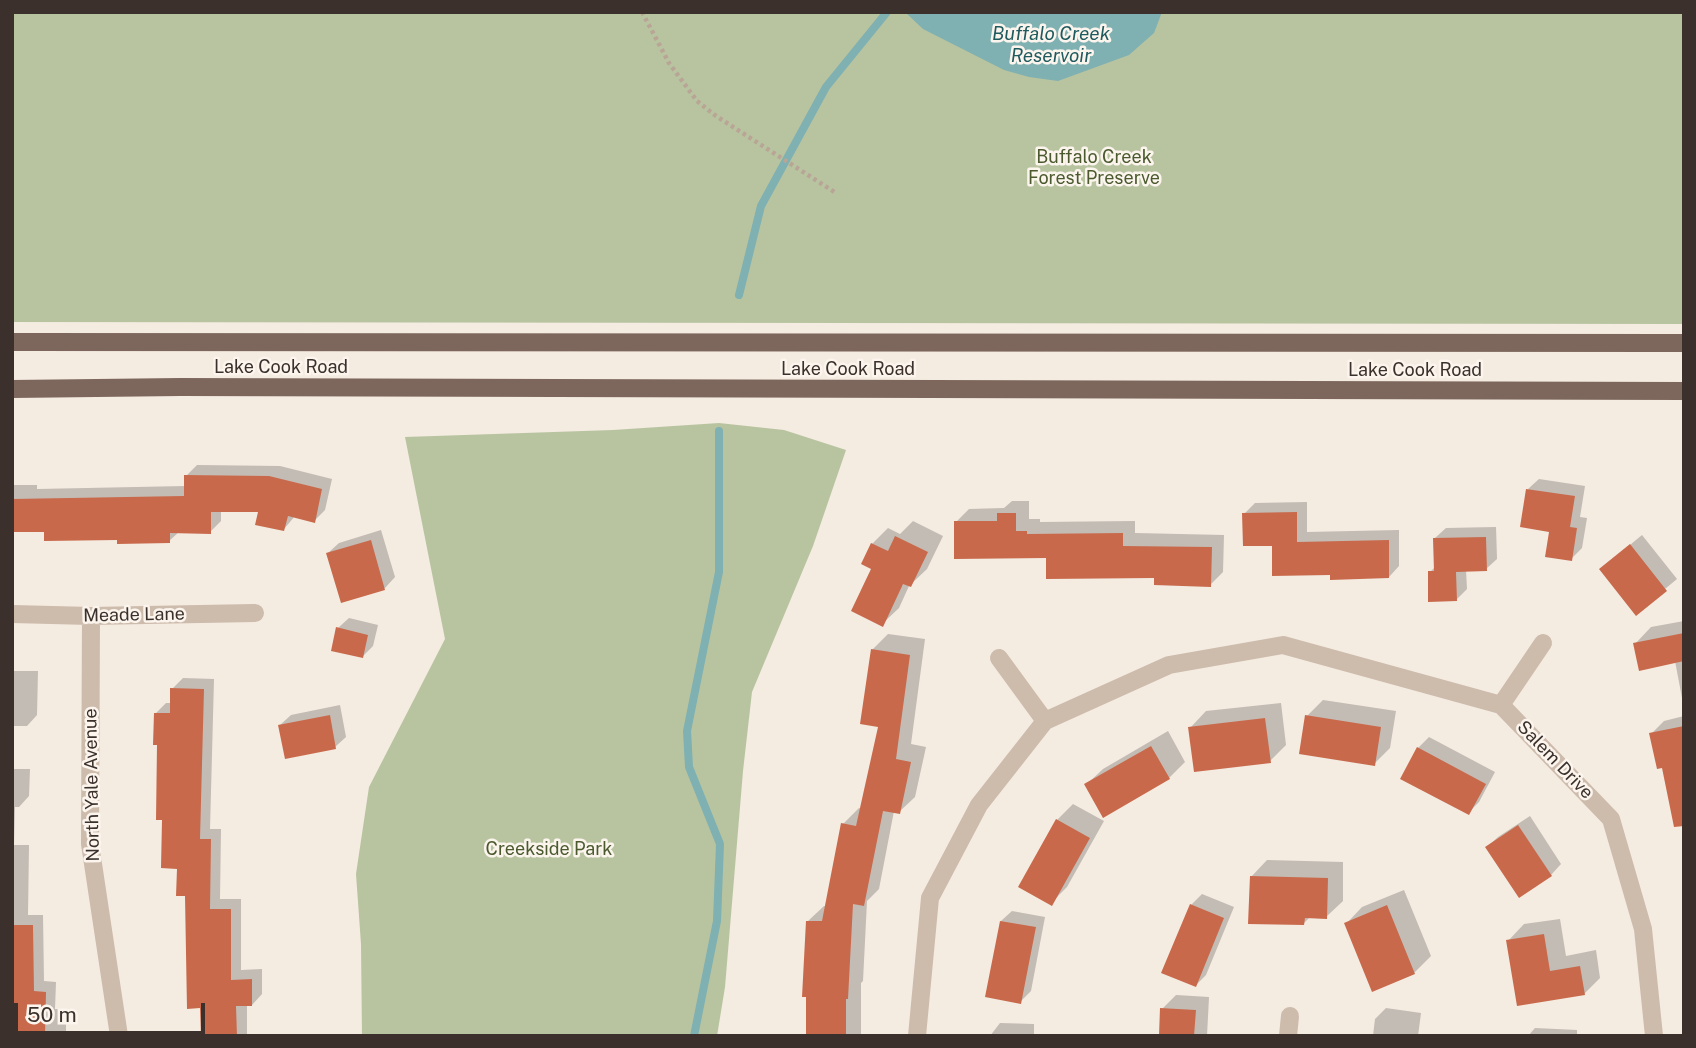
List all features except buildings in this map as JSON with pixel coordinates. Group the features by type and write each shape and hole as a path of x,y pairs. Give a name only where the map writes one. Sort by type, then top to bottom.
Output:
{"main road":[{"name":"Lake Cook Road","path":"12,342 1684,343"},
{"name":"Lake Cook Road","path":"12,389 207,387 1684,391"}],"street":[{"name":"Meade Lane","path":"12,614 91,616 255,613"},
{"name":"North Yale Avenue","path":"91,616 90,844 119,1036"},
{"path":"917,1036 930,898 979,805 1045,720 1169,665 1283,645 1501,705 1543,643"},
{"path":"999,658 1045,720"},
{"name":"Salem Drive","path":"1501,705 1611,819 1643,929 1654,1036"},
{"path":"1288,1036 1290,1016"}],"path":[{"path":"642,12 669,63 697,101 836,193"}],"green space":[{"name":"Buffalo Creek Forest Preserve","path":"12,12 1684,12 1684,324 12,322"},
{"name":"Creekside Park","path":"719,423 784,430 846,450 813,546 752,692 725,987 717,1036 362,1036 361,944 356,874 369,787 445,639 405,437 613,430"}],"water":[{"name":"Buffalo Creek Reservoir","path":"905,12 1162,12 1154,33 1129,55 1058,81 1004,70 923,29"}],"waterway":[{"path":"739,295 761,206 826,87 887,12"},
{"path":"694,1036 717,921 720,844 689,767 687,731 719,572 719,431"}]}
